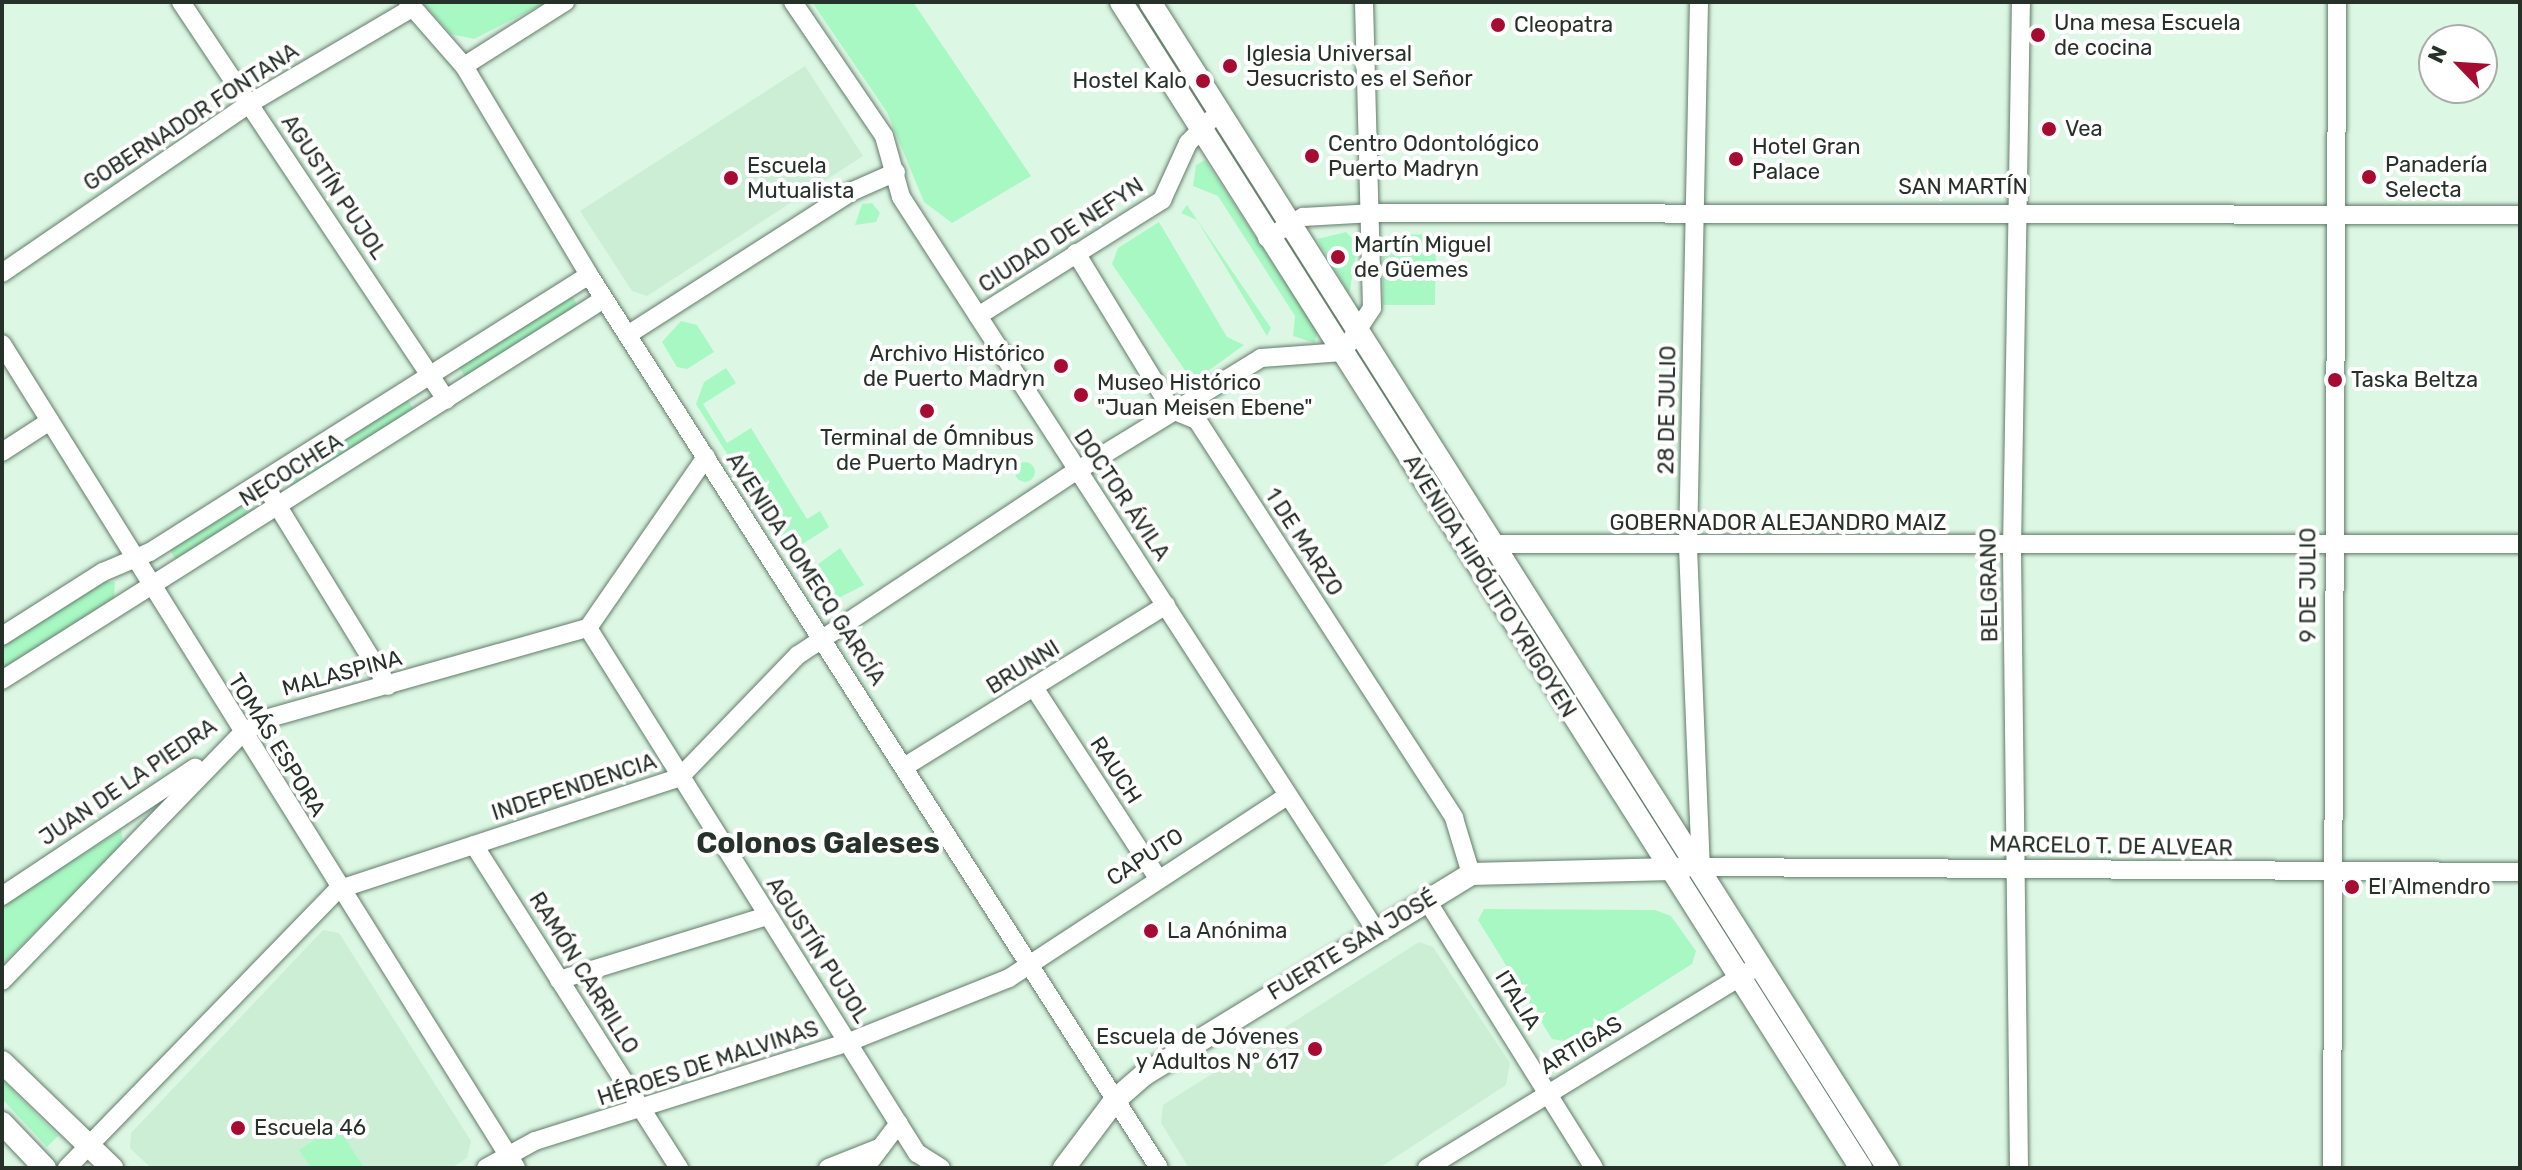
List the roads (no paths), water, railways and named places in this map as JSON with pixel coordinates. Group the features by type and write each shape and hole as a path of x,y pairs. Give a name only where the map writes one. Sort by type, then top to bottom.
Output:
{"main road":[{"name":"AVENIDA HIPÓLITO YRIGOYEN","path":"1121,2 1267,238 1343,352 1669,871 1861,1168"},
{"name":"AVENIDA HIPÓLITO YRIGOYEN","path":"1150,2 1701,867 1888,1168"},
{"name":"FUERTE SAN JOSÉ","path":"1064,1168 1115,1100 1375,929 1471,874 1669,871 1701,867"},
{"path":"2,1062 112,1168"},
{"path":"2,1123 45,1168"}],"street":[{"name":"AGUSTÍN PUJOL","path":"181,2 446,400"},
{"path":"464,66 565,2"},
{"name":"DOCTOR ÁVILA","path":"793,2 884,136 901,197 1075,472 1100,499 1287,796 1375,929"},
{"path":"1343,352 1361,335 1372,308 1374,213 1364,2"},
{"name":"28 DE JULIO","path":"1699,2 1688,547 1701,867"},
{"name":"BELGRANO","path":"2019,1168 2012,548 2013,211 2021,2"},
{"name":"9 DE JULIO","path":"2332,1168 2335,873 2331,545 2337,2"},
{"name":"GOBERNADOR FONTANA","path":"2,273 249,104 410,5"},
{"name":"AVENIDA DOMECQ GARCÍA","path":"410,5 464,66 604,299 1031,962 1159,1168"},
{"path":"1198,126 1220,115"},
{"name":"CIUDAD DE NEFYN","path":"978,316 1162,200 1198,126"},
{"path":"629,334 853,191 896,172"},
{"name":"SAN MARTÍN","path":"1267,238 1290,222 1374,213 1694,209 2520,215"},
{"name":"1 DE MARZO","path":"1076,253 1172,410 1197,420 1446,805 1471,874"},
{"name":"NECOCHEA","path":"2,636 263,482 589,275"},
{"name":"NECOCHEA","path":"2,680 604,299"},
{"name":"TOMÁS ESPORA","path":"2,344 337,890 512,1161"},
{"name":"INDEPENDENCIA","path":"67,1168 337,890 680,777 823,638 1075,472 1261,358 1343,352"},
{"path":"2,452 50,421"},
{"path":"588,628 706,457"},
{"path":"263,482 388,686"},
{"path":"1472,556 1493,544"},
{"name":"GOBERNADOR ALEJANDRO MAIZ","path":"1493,544 2012,548 2520,544"},
{"name":"BRUNNI","path":"904,767 1035,689 1166,605"},
{"name":"AGUSTÍN PUJOL","path":"588,628 917,1153 941,1168"},
{"name":"MALASPINA","path":"2,981 242,733 269,718 588,628"},
{"name":"RAUCH","path":"1035,689 1157,877"},
{"name":"JUAN DE LA PIEDRA","path":"2,896 242,733"},
{"name":"CAPUTO","path":"1031,962 1157,877 1287,796"},
{"name":"RAMÓN CARRILLO","path":"474,845 679,1168"},
{"name":"MARCELO T. DE ALVEAR","path":"1701,867 2520,872"},
{"name":"ITALIA","path":"1426,899 1594,1168"},
{"path":"559,980 767,916"},
{"name":"HÉROES DE MALVINAS","path":"486,1168 849,1042 1009,978 1031,962"},
{"name":"ARTIGAS","path":"1427,1168 1761,964"},
{"path":"865,1168 899,1123"},
{"path":"828,1168 881,1147"}],"place":[{"name":"Cleopatra","path":"1498,25"},
{"name":"Una mesa Escuela de cocina","path":"2038,35"},
{"name":"Iglesia Universal Jesucristo es el Señor","path":"1230,66"},
{"name":"Hostel Kalo","path":"1203,81"},
{"name":"Vea","path":"2049,129"},
{"name":"Centro Odontológico Puerto Madryn","path":"1312,156"},
{"name":"Hotel Gran Palace","path":"1736,159"},
{"name":"Panadería Selecta","path":"2369,177"},
{"name":"Escuela Mutualista","path":"731,178"},
{"name":"Martín Miguel de Güemes","path":"1338,257"},
{"name":"Archivo Histórico de Puerto Madryn","path":"1061,366"},
{"name":"Taska Beltza","path":"2335,380"},
{"name":"Museo Histórico \"Juan Meisen Ebene\"","path":"1081,395"},
{"name":"Terminal de Ómnibus de Puerto Madryn","path":"927,411"},
{"name":"El Almendro","path":"2352,887"},
{"name":"La Anónima","path":"1151,931"},
{"name":"Escuela de Jóvenes y Adultos N° 617","path":"1315,1049"},
{"name":"Escuela 46","path":"238,1128"}],"district":[{"name":"Colonos Galeses","path":"818,843"}]}
